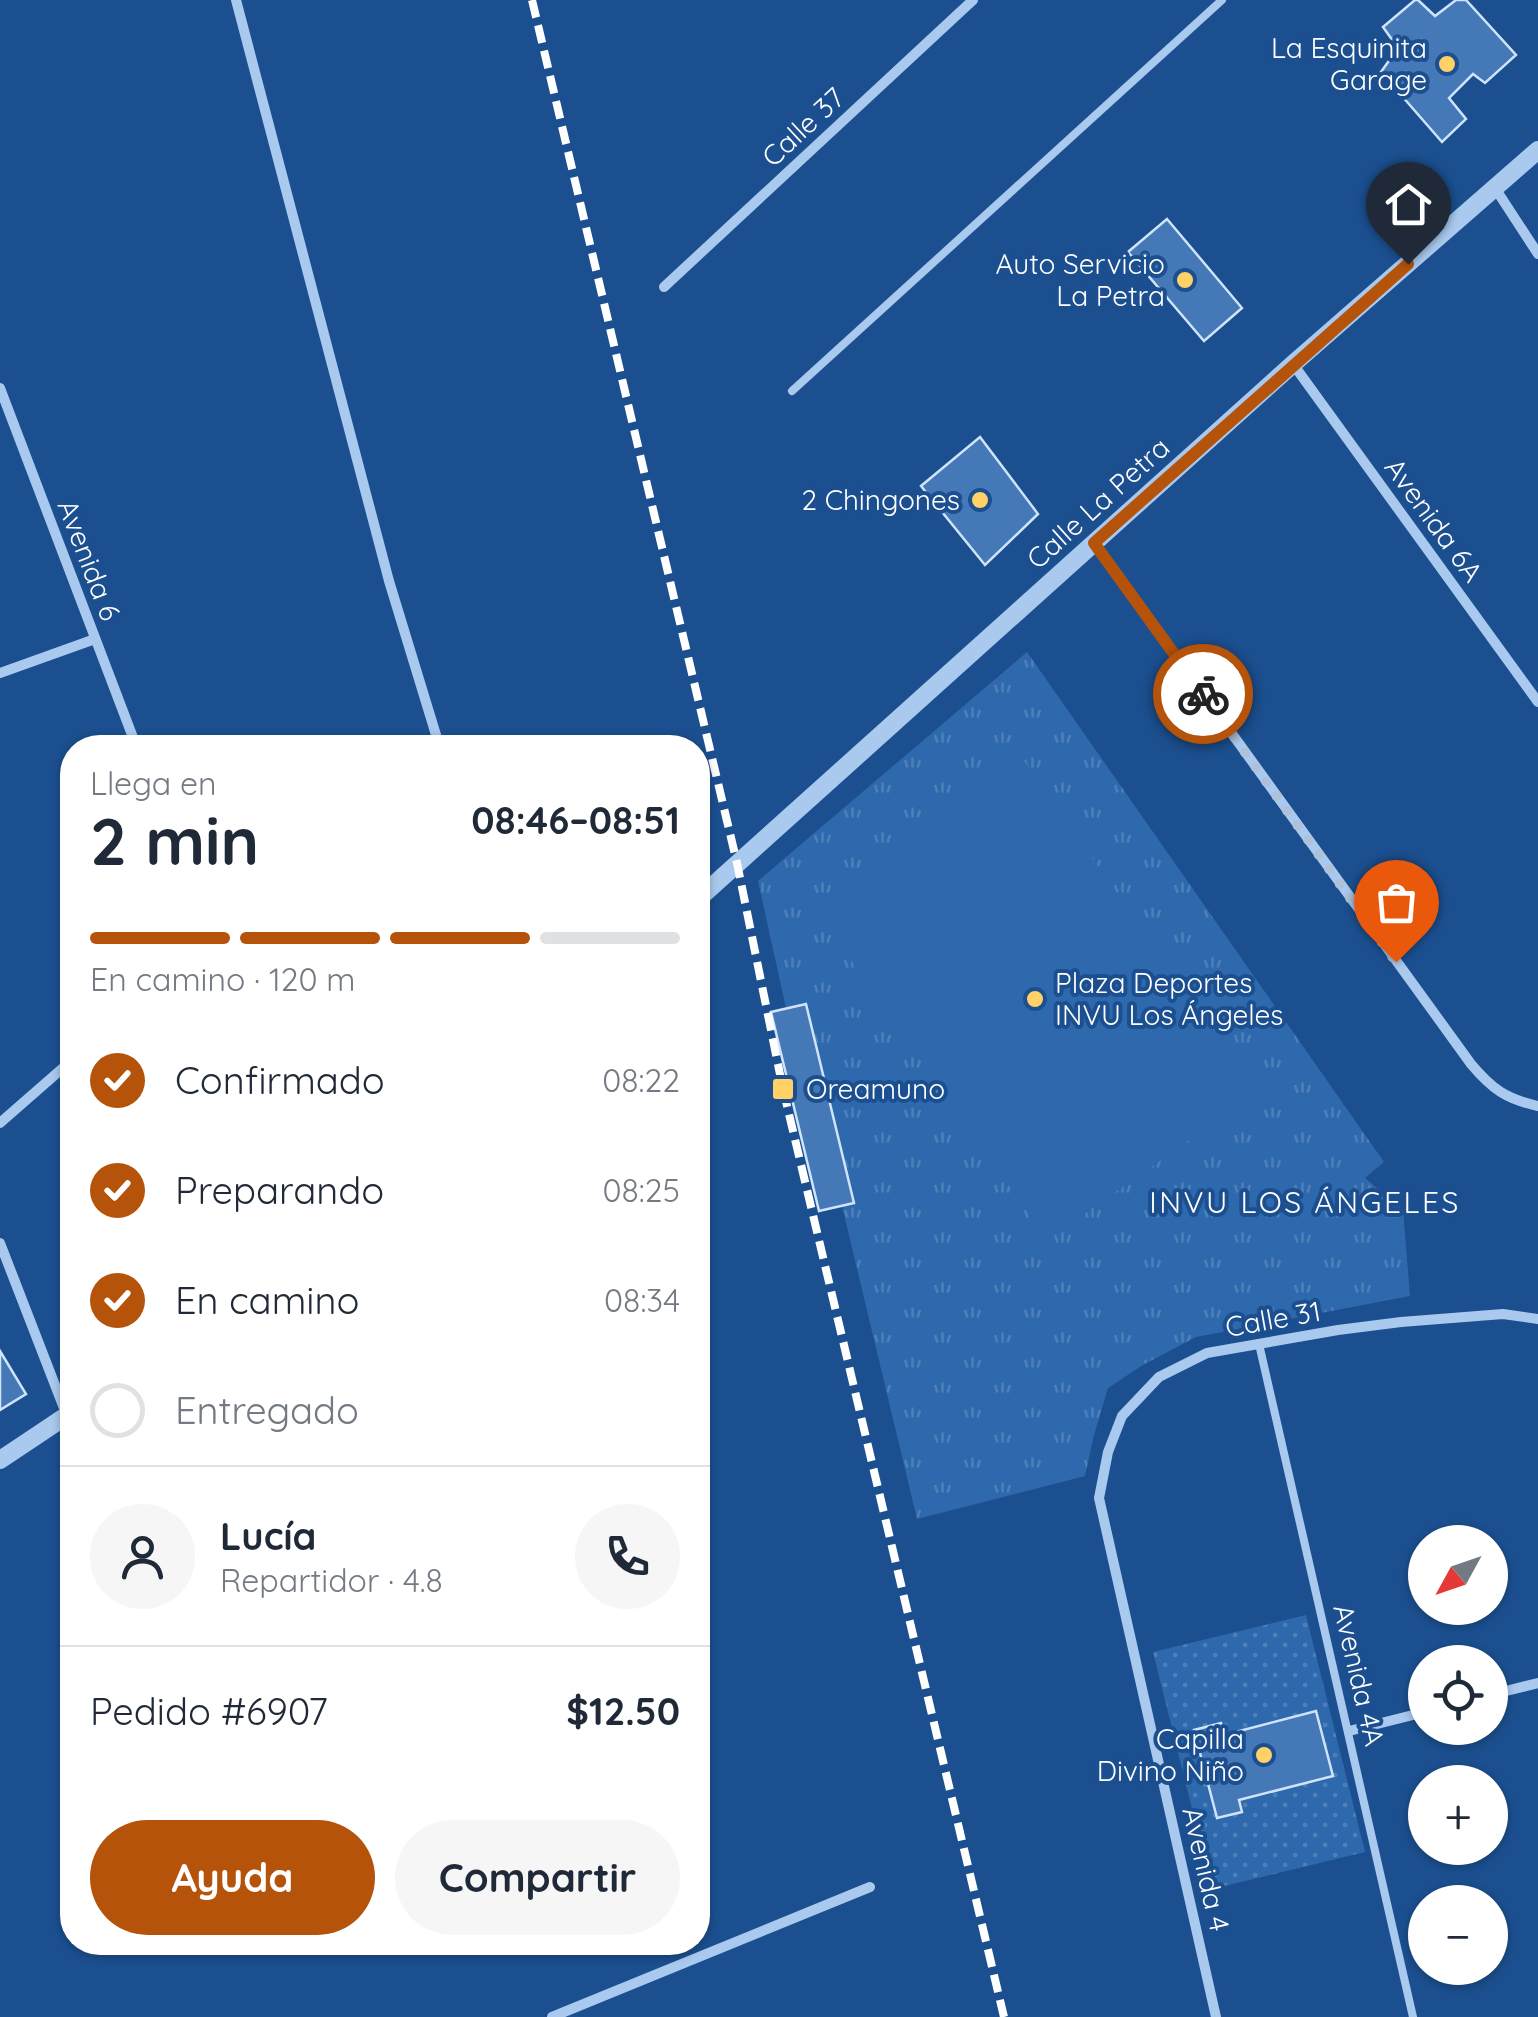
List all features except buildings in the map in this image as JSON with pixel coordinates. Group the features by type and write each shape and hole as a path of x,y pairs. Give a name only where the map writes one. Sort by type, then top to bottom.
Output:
{"street":[{"path":"236,0 389,581 436,735"},
{"name":"Calle 37","path":"664,287 974,0"},
{"name":"Calle La Petra","path":"710,888 1293,364 1538,150"},
{"path":"1495,188 1538,254"},
{"name":"Avenida 6A","path":"1293,364 1538,702"},
{"name":"Avenida 6","path":"0,388 4,413 131,735"},
{"path":"1094,543 1471,1064 1492,1088 1538,1106"},
{"path":"0,674 95,638"},
{"path":"0,1123 60,1070"},
{"path":"0,1243 60,1390"},
{"name":"Calle 31","path":"1099,1498 1108,1452 1122,1416 1159,1377 1207,1353 1338,1330 1418,1321 1504,1314 1538,1319"},
{"path":"0,1460 60,1421"},
{"name":"Avenida 4","path":"1099,1498 1216,2017"},
{"path":"1508,1690 1538,1683"},
{"path":"1349,1731 1408,1716"},
{"path":"710,1952 870,1887"},
{"path":"552,2017 704,1955"}],"lane":[{"path":"792,391 1222,0"},
{"name":"Avenida 4A","path":"1258,1344 1413,2017"}],"green space":[{"path":"1027,652 1384,1162 1365,1178 1403,1210 1410,1296 1196,1337 1108,1388 1085,1476 917,1519 842,1206 854,1202 806,1005 786,1008 758,881"},
{"name":"Plaza Deportes INVU Los Ángeles","path":"1023,759 1257,1093 1047,1240 813,906"},
{"path":"1306,1615 1365,1852 1212,1889 1153,1652"}],"railway":[{"path":"532,0 707,735"},
{"path":"710,749 783,1089 1004,2017"}],"way so far":[{"path":"1203,694 1396,962"}],"place":[{"name":"La Esquinita Garage","path":"1447,64"},
{"name":"Auto Servicio La Petra","path":"1185,280"},
{"name":"2 Chingones","path":"980,500"},
{"name":"Plaza Deportes INVU Los Ángeles","path":"1035,999"},
{"name":"Oreamuno","path":"783,1089"},
{"name":"Capilla Divino Niño","path":"1264,1755"}],"district":[{"name":"INVU LOS ÁNGELES","path":"1305,1203"}],"route":[{"path":"1203,694 1094,543 1408,264"}]}
